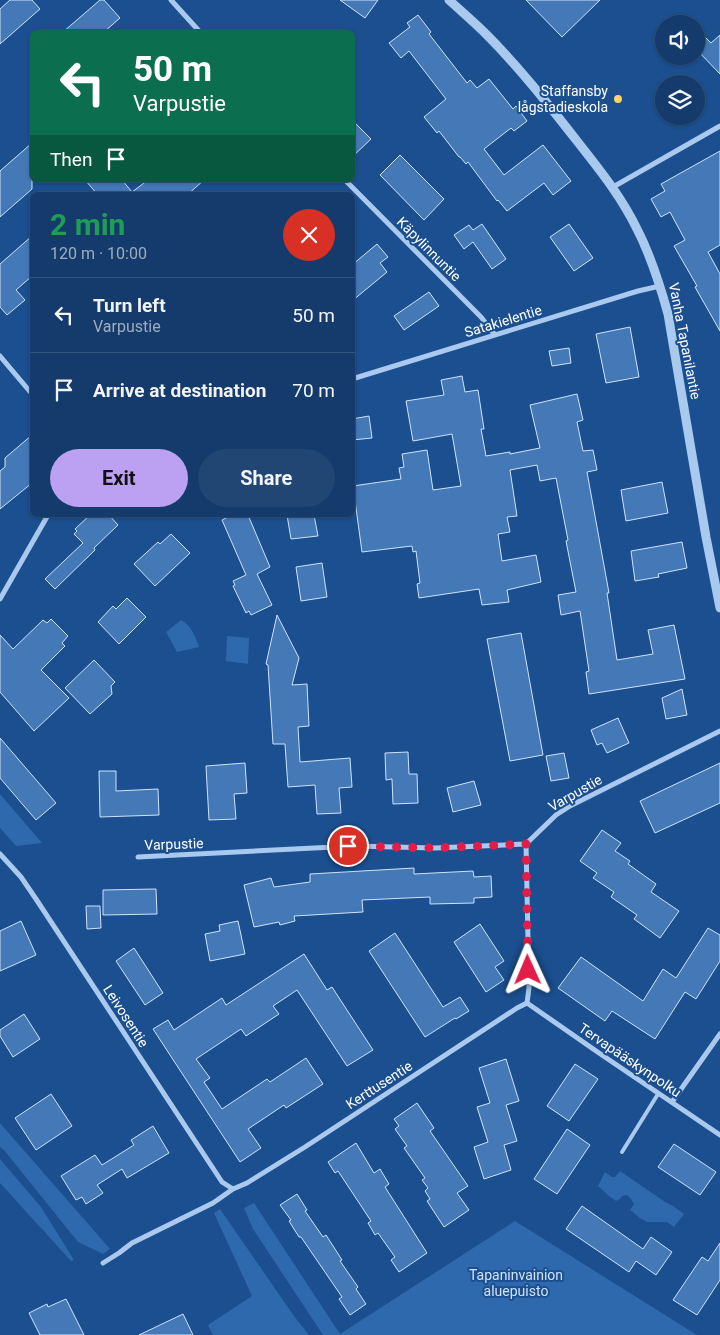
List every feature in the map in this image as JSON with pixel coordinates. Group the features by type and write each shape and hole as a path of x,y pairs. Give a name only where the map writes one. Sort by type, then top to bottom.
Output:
{"street":[{"path":"171,0 198,30"},
{"name":"Vanha Tapanilantie","path":"449,0 485,33 530,82 613,187 637,227 653,264 668,314 720,608"},
{"path":"613,187 720,126"},
{"name":"Käpylinnuntie","path":"347,182 481,317 494,335"},
{"name":"Satakielentie","path":"355,378 638,291 660,286"},
{"path":"0,356 30,392"},
{"path":"0,599 47,517"},
{"name":"Varpustie","path":"138,857 354,846 435,848 526,844 556,815 570,806 720,731"},
{"path":"526,844 529,988 527,1003"},
{"name":"Leivosentie","path":"0,854 21,877 222,1182 233,1189"},
{"name":"Tervapääskynpolku","path":"527,1003 720,1135"},
{"name":"Kerttusentie","path":"103,1263 132,1243 213,1203 233,1189 247,1183 527,1003"},
{"path":"672,1102 720,1034"}],"lane":[{"path":"622,1152 658,1094"}],"green space":[{"path":"181,620 190,628 199,647 177,652 166,632"},
{"path":"227,636 249,638 248,664 226,661"},
{"path":"0,794 42,843 16,846 0,828"},
{"path":"0,1123 110,1249 103,1254 78,1242 0,1147"},
{"path":"0,1159 41,1207 74,1260 71,1261 0,1183"},
{"path":"620,1171 684,1214 674,1227 667,1222 647,1222 630,1210 634,1204 627,1195 622,1196 616,1201 598,1186 605,1172 615,1177"},
{"name":"Tapaninvainion aluepuisto","path":"254,1203 340,1334 515,1221 697,1335 323,1335 253,1229 244,1208"},
{"path":"220,1209 309,1335 213,1335 208,1325 252,1296 214,1213"}],"building":[{"path":"10,0 32,0 40,9 0,44 0,9"},
{"path":"100,0 104,0 120,18 106,30 65,30"},
{"path":"340,0 378,0 365,18"},
{"path":"526,0 600,0 562,37"},
{"path":"418,15 431,32 429,34 467,83 470,80 477,88 489,79 513,109 516,106 527,121 514,131 511,128 484,149 504,175 543,145 571,181 553,195 544,183 507,211 497,201 468,162 466,164 459,157 439,131 437,133 424,117 446,99 409,51 401,58 389,43 410,27 407,23"},
{"path":"720,35 720,74 705,58 705,37 711,43"},
{"path":"355,123 371,139 355,154"},
{"path":"30,145 30,182 32,182 32,189 0,217 0,171"},
{"path":"720,151 720,245 708,252 720,274 720,331 674,246 685,240 670,212 661,217 651,199 665,191 661,184"},
{"path":"400,155 444,199 424,220 380,175"},
{"path":"87,182 124,182 132,192 95,192"},
{"path":"145,182 202,182 190,192 132,192"},
{"path":"482,224 506,259 492,269 473,242 464,249 454,235 469,225 473,230"},
{"path":"569,224 593,258 574,271 550,237"},
{"path":"30,238 30,278 16,290 25,300 7,315 0,307 0,264"},
{"path":"377,244 388,257 380,263 387,272 355,299 355,262"},
{"path":"429,292 439,306 404,330 394,316"},
{"path":"630,327 639,377 606,383 596,334"},
{"path":"569,348 571,363 552,366 549,351"},
{"path":"462,376 465,392 478,390 484,429 481,429 486,456 510,452 510,454 540,448 530,405 577,394 583,420 577,422 583,451 593,450 597,470 587,472 609,593 607,593 617,660 653,654 648,630 674,625 685,679 589,694 586,672 589,671 580,611 561,615 558,595 576,592 556,478 540,481 537,465 510,470 517,516 507,517 510,532 498,534 502,561 536,555 541,582 507,590 509,602 482,605 479,589 419,598 417,584 420,583 416,551 413,552 412,546 362,552 355,501 355,486 401,479 399,468 404,467 402,454 427,450 433,490 461,486 452,434 413,441 406,401 444,395 441,380"},
{"path":"369,416 372,438 355,440 355,418"},
{"path":"30,437 30,485 0,509 0,471 5,467 5,458"},
{"path":"662,482 668,513 626,521 621,490"},
{"path":"88,517 111,517 118,525 55,589 45,579 83,543 74,534 77,531 75,529"},
{"path":"228,517 249,517 270,567 257,574 272,605 251,615 249,611 246,613 233,586 235,585 233,581 246,575 222,520"},
{"path":"287,517 314,517 318,536 291,539"},
{"path":"171,534 190,553 155,586 134,564 158,542 160,544"},
{"path":"682,542 687,568 658,574 659,577 635,581 631,551"},
{"path":"322,563 327,597 301,601 296,567"},
{"path":"127,598 146,617 119,644 98,622 113,606 116,609"},
{"path":"277,615 299,658 292,685 307,684 309,726 298,727 300,762 350,758 352,787 339,788 341,813 317,814 315,785 288,787 285,744 273,744 268,665 266,664"},
{"path":"51,619 68,636 62,643 65,646 41,670 69,698 34,731 0,692 0,635 13,649 43,620 47,623"},
{"path":"521,633 543,755 510,761 487,639"},
{"path":"94,660 115,682 111,686 112,694 90,714 65,688"},
{"path":"682,689 687,715 666,719 662,698"},
{"path":"618,718 629,743 607,753 602,743 597,745 591,730"},
{"path":"0,738 56,803 36,820 0,778"},
{"path":"408,752 409,774 417,774 418,803 393,804 392,779 386,780 385,753"},
{"path":"564,753 569,778 551,781 546,756"},
{"path":"245,763 247,793 234,794 236,819 209,820 206,766"},
{"path":"720,763 720,803 655,833 640,801"},
{"path":"99,771 116,771 116,791 158,789 159,815 100,817"},
{"path":"474,781 481,805 453,812 447,788"},
{"path":"602,830 621,843 615,851 630,861 628,864 656,884 651,892 679,911 660,938 634,919 637,915 611,897 614,892 593,878 597,873 580,861"},
{"path":"414,868 414,874 473,871 474,877 491,876 492,897 474,898 474,903 430,904 430,897 362,900 363,912 294,916 295,921 280,925 279,922 254,927 244,885 271,878 274,887 310,882 310,874"},
{"path":"156,889 157,914 103,915 103,890"},
{"path":"86,906 100,906 101,928 87,929"},
{"path":"21,921 36,955 0,971 0,931"},
{"path":"238,921 245,954 210,961 205,934 220,931 219,925"},
{"path":"480,924 504,961 495,967 504,980 486,992 454,942"},
{"path":"708,928 720,935 720,961 696,999 685,992 655,1039 612,1011 605,1021 558,988 581,957 643,1001 663,969 676,978"},
{"path":"395,933 443,1007 460,997 469,1011 425,1037 369,951"},
{"path":"134,948 163,993 145,1005 116,961"},
{"path":"304,954 327,990 332,987 373,1050 347,1066 297,990 273,1006 279,1014 246,1036 241,1029 196,1059 210,1078 204,1082 222,1109 267,1079 270,1082 306,1058 323,1084 286,1108 284,1105 248,1129 261,1148 240,1162 153,1029 168,1020 174,1030 222,998 226,1005"},
{"path":"24,1014 40,1039 13,1057 0,1036 0,1030"},
{"path":"506,1059 519,1101 506,1105 517,1141 504,1145 511,1170 484,1179 474,1147 488,1142 477,1107 490,1103 479,1068"},
{"path":"575,1064 598,1079 569,1121 547,1106"},
{"path":"51,1094 72,1126 36,1150 15,1118"},
{"path":"417,1103 434,1128 430,1131 468,1186 457,1193 469,1210 444,1227 427,1201 430,1199 425,1191 428,1188 422,1180 425,1178 404,1148 407,1146 395,1129 399,1126 394,1119"},
{"path":"153,1126 169,1153 127,1178 122,1169 97,1185 103,1193 86,1204 82,1197 76,1200 61,1176 95,1155 102,1165 134,1145 131,1140"},
{"path":"567,1129 590,1145 557,1194 534,1179"},
{"path":"356,1143 374,1173 380,1169 389,1184 385,1187 427,1253 399,1272 391,1260 395,1257 378,1233 375,1235 368,1223 371,1221 338,1171 335,1173 328,1162"},
{"path":"674,1144 716,1172 700,1195 658,1167"},
{"path":"297,1194 307,1210 305,1211 323,1237 326,1235 342,1260 340,1261 358,1287 356,1289 366,1304 350,1315 339,1299 342,1297 301,1237 299,1237 289,1221 291,1220 280,1205"},
{"path":"582,1206 643,1249 651,1237 672,1252 656,1275 636,1261 629,1272 566,1229"},
{"path":"720,1243 720,1280 697,1315 673,1300 702,1257 708,1261"},
{"path":"66,1299 84,1335 40,1335 29,1313 47,1304 48,1307"},
{"path":"183,1314 193,1335 139,1335"}],"place":[{"name":"Staffansby lågstadieskola","path":"618,99"}],"route":[{"path":"348,846 435,848 526,844 528,970"}]}
